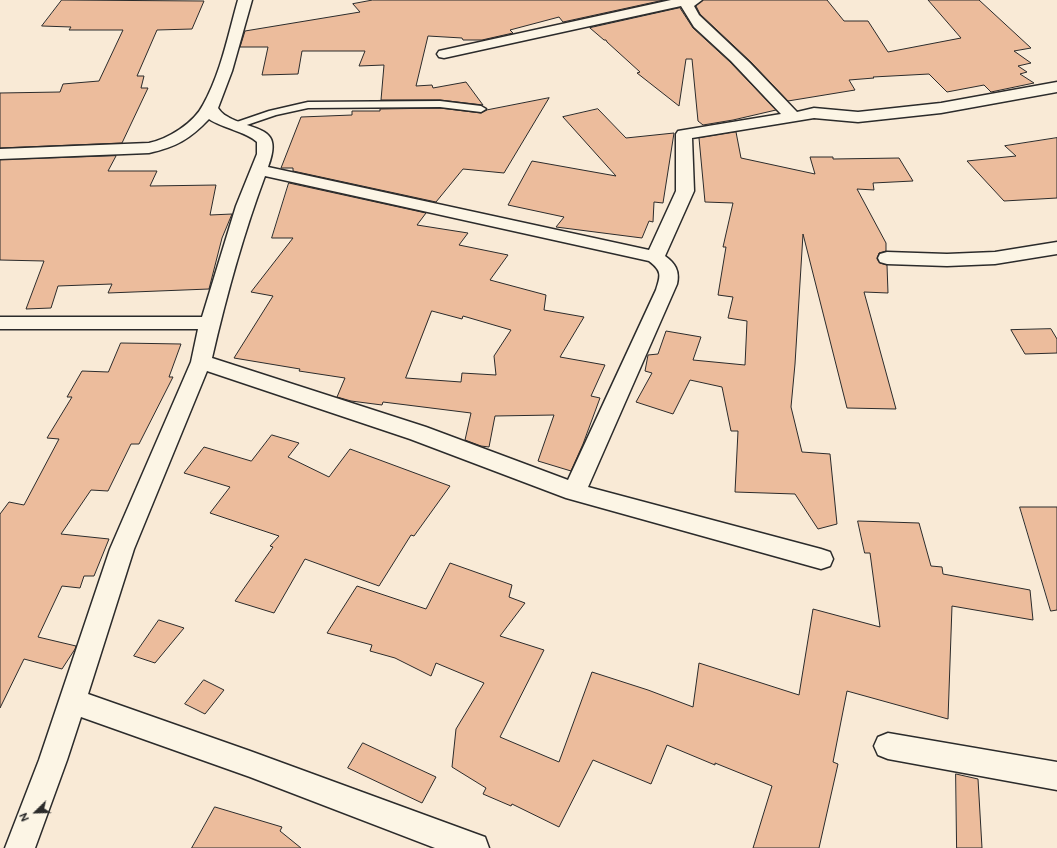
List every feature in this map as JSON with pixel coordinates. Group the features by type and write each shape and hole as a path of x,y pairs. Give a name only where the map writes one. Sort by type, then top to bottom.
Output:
{"street":[{"path":"0,154 149,148 166,144 182,137 210,108 225,71 246,0"},
{"path":"444,54 690,0"},
{"path":"695,0 687,5 689,11 708,33 728,50 793,117"},
{"path":"655,257 686,191 684,134 814,113 843,117 941,108 1057,87"},
{"path":"20,848 53,760 122,549 201,362 210,323 245,206 265,154 265,141 258,134 235,126 215,116 210,108"},
{"path":"259,170 655,257 667,266 671,276 666,290 574,492"},
{"path":"887,258 948,260 995,258 1057,248"},
{"path":"0,323 210,323"},
{"path":"201,362 418,433 574,492 821,559"},
{"path":"72,701 257,767 474,848"},
{"path":"888,746 1057,776"}],"lane":[{"path":"235,126 273,113 308,106 440,104 481,109"}],"building":[{"path":"62,0 204,1 192,29 157,30 137,76 144,76 141,88 148,88 122,143 0,148 0,93 60,92 63,84 99,81 123,30 69,30 71,27 42,26"},
{"path":"373,0 664,0 563,22 559,17 510,30 513,33 482,40 463,40 462,38 428,36 416,86 432,85 433,88 466,82 483,105 440,100 381,100 384,65 359,66 365,51 302,51 298,74 262,75 268,47 240,47 245,31 360,12 353,4"},
{"path":"703,0 827,0 844,21 868,21 888,52 961,38 928,0 979,0 1031,48 1014,51 1031,63 1018,66 1027,72 1020,74 1034,83 991,92 984,85 947,92 929,74 873,77 874,78 849,80 855,90 788,101 751,62 700,14 696,6"},
{"path":"680,8 693,28 730,62 776,110 703,125 698,121 692,59 686,59 679,106 637,73 640,72 606,40 590,28"},
{"path":"549,98 504,173 463,169 436,202 293,171 293,168 281,168 301,117 352,115 352,111 380,111 380,109 440,108 481,113 487,110"},
{"path":"598,109 626,138 674,133 663,203 654,202 653,222 649,221 642,238 556,227 564,217 508,205 532,161 616,176 563,117"},
{"path":"736,132 741,158 815,174 810,157 833,157 833,159 899,158 913,181 873,183 874,190 857,189 886,243 886,251 879,253 877,259 880,263 887,265 888,293 864,292 896,409 847,408 803,234 791,407 802,452 830,454 837,524 818,529 795,494 735,492 738,431 731,431 722,387 690,380 673,414 636,402 652,373 645,371 648,355 658,354 666,331 701,337 693,360 745,365 747,321 728,318 733,297 718,295 726,247 723,247 733,203 705,202 699,138"},
{"path":"1057,138 1057,198 1004,201 967,161 1016,156 1005,146"},
{"path":"116,156 108,171 157,171 150,186 216,185 210,215 232,214 222,238 209,289 108,293 112,284 58,286 51,308 26,309 44,261 0,260 0,160"},
{"path":"289,183 426,213 417,225 468,233 459,245 508,255 490,280 546,295 544,310 584,317 560,357 605,365 591,396 600,398 571,471 538,461 554,415 495,416 489,447 481,446 465,440 471,413 383,402 382,405 351,401 337,397 345,378 299,371 300,369 234,358 273,296 251,292 293,238 272,238","holes":["432,311 462,319 463,316 511,330 494,356 496,375 462,373 461,382 406,378"]},
{"path":"1051,329 1057,339 1057,353 1025,354 1011,330"},
{"path":"121,343 181,344 169,377 173,377 139,444 131,444 108,491 91,490 61,534 109,539 94,576 84,576 80,588 62,586 38,637 76,646 75,649 62,669 24,659 0,708 0,514 9,502 24,505 59,439 47,438 72,397 67,397 82,371 108,372"},
{"path":"272,435 299,443 288,457 329,477 350,449 450,486 414,536 411,535 379,586 305,559 274,613 235,601 273,547 270,546 279,536 210,513 230,487 184,473 204,447 251,461"},
{"path":"1020,507 1057,507 1057,610 1051,611"},
{"path":"858,521 919,523 931,566 942,567 943,574 1030,590 1033,620 952,606 948,719 847,691 833,762 838,764 819,848 753,848 772,786 667,745 651,784 593,760 559,827 512,804 511,806 483,794 486,788 452,767 456,729 484,683 436,663 431,676 395,658 370,651 372,645 327,633 357,586 426,609 450,563 512,585 509,597 525,603 500,636 544,650 500,737 559,762 592,672 648,690 693,707 699,663 799,695 813,609 880,627 870,553 865,553"},
{"path":"159,620 184,628 155,663 134,656"},
{"path":"204,680 224,690 205,714 185,704"},
{"path":"363,743 436,777 422,803 348,768"},
{"path":"956,774 978,779 982,848 957,848"},
{"path":"215,807 282,827 280,831 301,848 192,848"}]}
